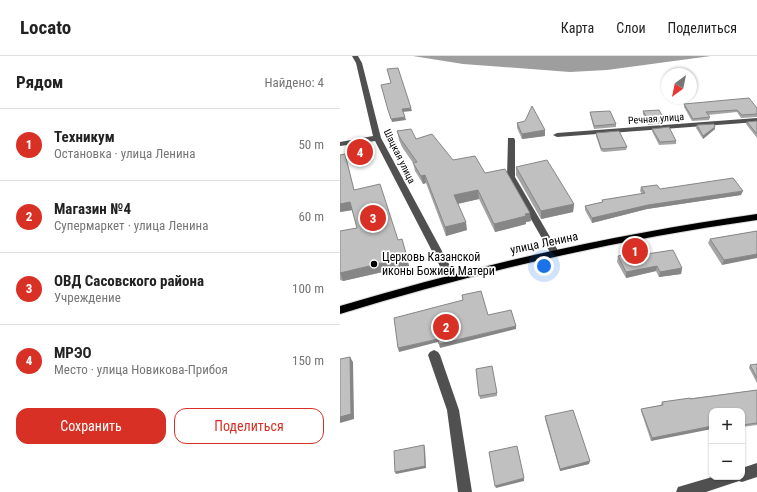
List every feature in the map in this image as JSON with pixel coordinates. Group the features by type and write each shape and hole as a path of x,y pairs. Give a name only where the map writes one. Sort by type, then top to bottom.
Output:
{"main road":[{"name":"улица Ленина","path":"340,310 451,277 654,233 757,217"}],"street":[{"name":"Шацкая улица","path":"355,56 359,63 377,138 451,277"},
{"name":"Речная улица","path":"557,136 757,120"},
{"path":"340,144 377,138"},
{"path":"511,140 511,177 555,254"},
{"path":"434,355 454,410 465,492"},
{"path":"745,474 757,470"},
{"path":"684,492 698,490 726,480"}],"shaded area":[{"path":"413,56 711,56 607,70 570,72 463,64"}],"building":[{"path":"398,68 411,108 402,109 405,117 391,119 381,85 391,83 387,69"},
{"path":"749,98 757,108 757,114 742,115 737,110 706,112 710,117 693,119 684,104"},
{"path":"532,106 545,130 522,134 517,123 525,121"},
{"path":"659,110 665,121 649,122 643,111"},
{"path":"610,111 616,124 594,126 590,112"},
{"path":"757,121 757,134 747,122"},
{"path":"714,124 715,127 703,136 697,125"},
{"path":"669,127 676,141 660,142 652,129"},
{"path":"411,129 416,139 432,134 453,160 475,156 485,173 505,169 530,213 525,214 526,216 494,224 478,190 454,195 466,222 445,227 425,175 421,176 413,163 417,162 400,138 397,131"},
{"path":"619,131 627,147 601,148 596,133"},
{"path":"345,154 354,190 380,184 398,240 402,239 407,257 340,273 340,231 357,228 350,202 340,204 340,155"},
{"path":"547,160 574,204 541,211 516,167"},
{"path":"733,178 743,191 648,205 592,218 585,206 603,202 602,200 645,193 641,187 657,185 660,189"},
{"path":"757,231 757,254 724,260 710,239"},
{"path":"673,250 682,268 660,272 657,266 626,272 618,256 638,252 640,255"},
{"path":"481,291 488,315 511,310 516,326 439,344 438,339 398,348 394,318 463,300 462,295"},
{"path":"350,357 351,414 340,417 340,359"},
{"path":"757,364 757,378 750,365"},
{"path":"492,366 497,393 479,396 476,369"},
{"path":"757,390 757,423 745,425 745,408 709,408 709,427 652,438 641,409 663,405 662,402"},
{"path":"573,410 590,461 560,469 545,416"},
{"path":"424,445 425,466 395,472 394,451"},
{"path":"517,446 524,478 495,486 489,452"}],"place":[{"name":"МРЭО","path":"360,152"},
{"name":"ОВД Сасовского района","path":"373,218"},
{"name":"Техникум","path":"635,251"},
{"name":"Церковь Казанской иконы Божией Матери","path":"374,264"},
{"name":"Магазин №4","path":"446,327"}]}
